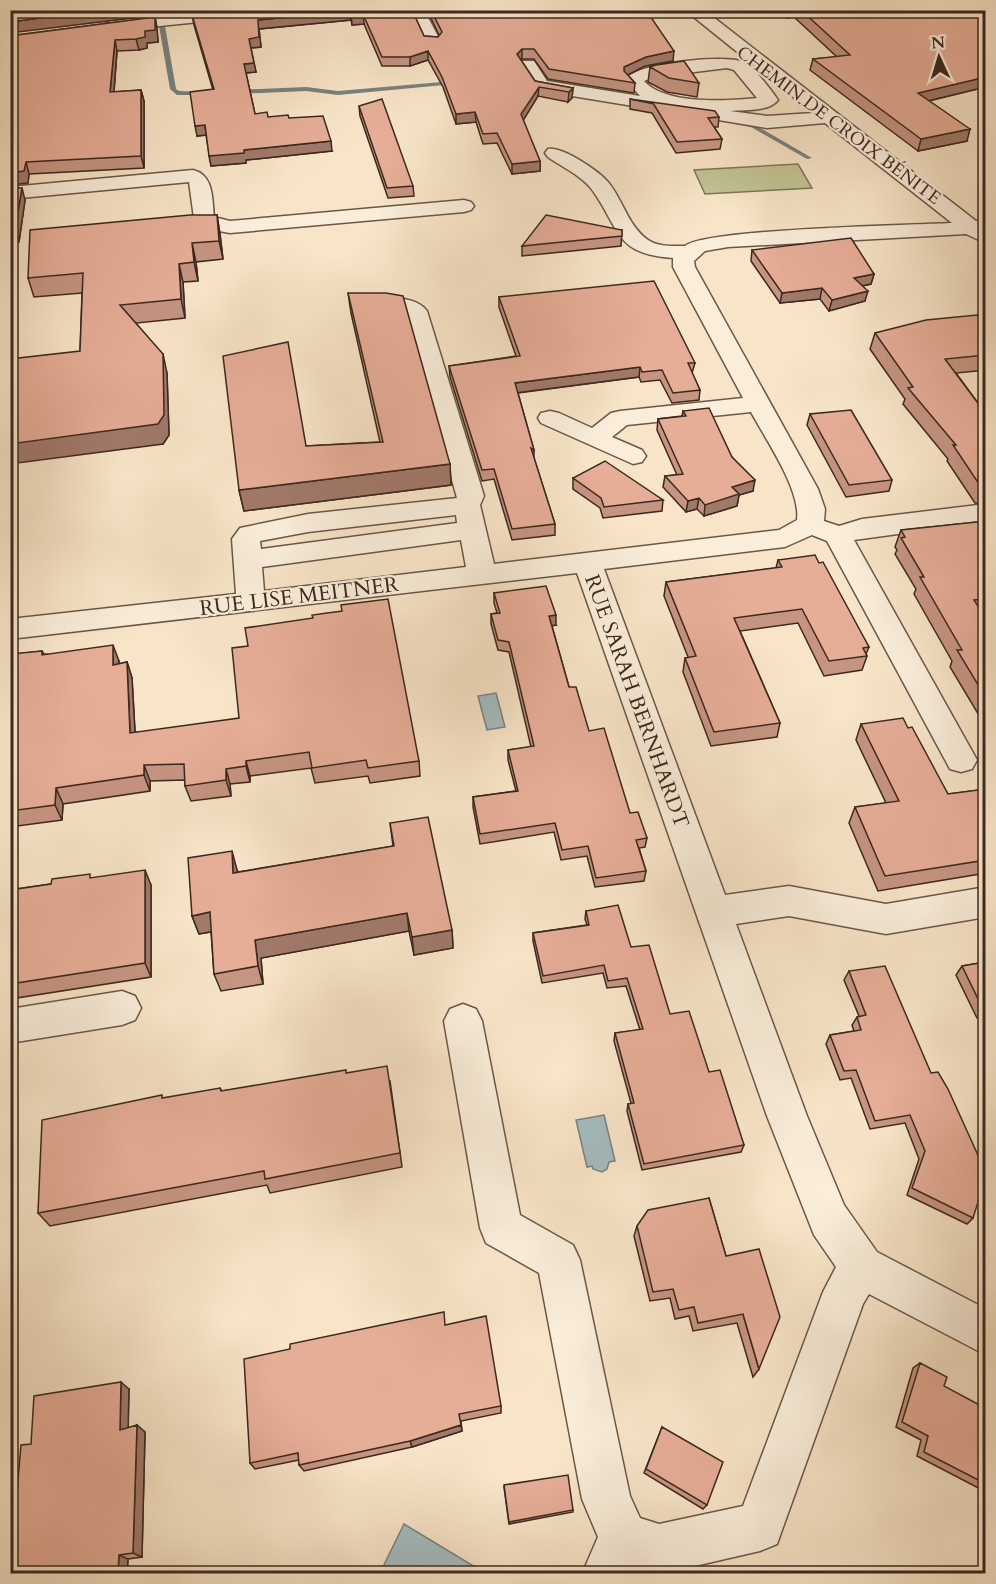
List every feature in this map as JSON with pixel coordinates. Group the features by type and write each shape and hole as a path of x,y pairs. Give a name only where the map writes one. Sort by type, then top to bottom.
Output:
{"street":[{"path":"93,29 126,17 268,10"},
{"path":"416,10 432,40"},
{"name":"CHEMIN DE CROIX BÉNITE","path":"693,10 776,78 980,232"},
{"path":"755,80 769,100 746,104 666,101 642,91 634,79 651,72 727,63 740,66 755,80 776,78"},
{"path":"528,65 541,85 553,88 767,122 827,117"},
{"path":"555,153 600,185 619,219 639,244 650,250 687,253"},
{"path":"10,193 194,176 199,181 204,218 209,224 230,227 464,206"},
{"path":"980,232 728,241 698,246 687,253 683,259 684,267 805,489 812,509 810,525 839,535 862,528 986,513"},
{"path":"386,304 412,308 416,311 471,496 470,518 482,574"},
{"path":"595,438 620,418 759,404"},
{"path":"550,418 633,456"},
{"path":"251,602 248,560 470,518"},
{"name":"RUE SARAH BERNHARDT","path":"810,525 786,538 587,562 787,1116 829,1220 862,1267 986,1333"},
{"path":"839,535 845,552 961,760"},
{"name":"RUE LISE MEITNER","path":"10,629 587,562"},
{"path":"713,912 789,901 886,919 986,902"},
{"path":"10,1026 122,1008"},
{"path":"463,1021 501,1228 558,1260 615,1555 659,1549 760,1527 845,1292 862,1267"}],"green space":[{"path":"798,164 812,188 705,194 694,170"}],"water":[{"path":"496,693 505,727 487,730 478,696"},
{"path":"604,1115 615,1161 609,1162 607,1169 602,1172 593,1169 592,1166 587,1167 576,1120"},
{"path":"404,1524 485,1573 380,1573"}],"building":[{"path":"10,10 100,10 10,22"},
{"path":"240,10 412,10 424,36 438,37 442,32 431,10 646,10 674,51 646,57 624,67 624,71 635,83 549,69 534,49 522,49 517,54 535,81 573,88 569,92 539,87 521,114 540,161 512,164 497,133 483,134 475,112 456,114 442,77 428,51 410,57 382,57 363,14 351,15 350,11 258,20 259,37 249,39 254,63 244,64 255,114 267,112 268,117 288,115 289,118 323,116 331,141 209,156 205,125 195,126 190,92 214,89 192,15"},
{"path":"801,10 986,10 986,77 918,93 970,129 921,139 813,59 850,55"},
{"path":"155,17 155,30 145,31 145,37 115,40 110,92 141,90 141,156 26,162 24,171 10,173 10,36"},
{"path":"684,61 699,83 669,78 650,67 656,65"},
{"path":"382,99 413,186 387,188 359,106"},
{"path":"630,99 715,111 719,117 708,118 722,139 677,142 653,103"},
{"path":"10,188 22,188 15,229 10,230"},
{"path":"190,215 217,215 219,241 192,243 194,262 179,264 181,299 120,305 163,354 164,415 158,424 10,444 10,359 80,351 83,273 28,278 30,230"},
{"path":"546,215 622,230 622,236 522,246"},
{"path":"851,238 874,274 854,278 868,291 832,300 822,288 782,293 752,250"},
{"path":"654,281 695,363 688,363 700,390 673,393 662,370 642,372 640,367 515,383 534,450 531,448 555,524 512,529 494,469 482,470 449,366 520,356 499,297"},
{"path":"348,293 386,293 403,296 450,464 239,490 223,356 288,342 306,446 383,442"},
{"path":"977,315 986,325 986,355 945,359 986,414 982,416 986,420 986,487 981,487 953,445 956,445 908,388 913,387 875,333 926,320"},
{"path":"709,408 732,457 755,480 732,487 739,494 705,505 699,498 688,501 665,476 683,474 658,419 686,416 683,411"},
{"path":"851,410 892,480 849,485 810,414"},
{"path":"605,461 663,500 604,507 601,498 573,478"},
{"path":"986,521 986,599 974,600 986,619 986,698 957,650 962,650 920,577 924,577 901,538 905,537 901,530"},
{"path":"815,555 819,563 823,562 869,647 863,648 867,656 829,661 802,609 734,618 780,723 714,732 685,658 696,656 666,582 782,567 778,560"},
{"path":"546,586 556,615 549,616 569,687 576,687 589,731 604,728 630,813 638,812 647,838 636,840 646,871 596,878 588,846 562,850 555,823 480,834 473,797 518,791 508,750 534,746 509,642 498,640 491,614 500,613 494,593"},
{"path":"388,599 419,761 368,768 366,760 312,768 309,752 246,761 246,766 226,769 226,780 185,786 184,764 144,765 144,775 56,788 55,805 10,811 10,648 12,648 11,654 42,651 42,655 113,645 113,665 127,662 130,733 239,718 232,648 248,646 245,628 313,618 312,615 342,611 341,605"},
{"path":"903,718 908,728 912,727 948,794 986,789 986,860 885,876 855,807 899,801 861,724"},
{"path":"428,817 452,930 412,937 407,913 255,940 258,966 214,974 210,912 192,916 188,858 232,851 233,873 394,846 390,823"},
{"path":"145,870 145,963 10,984 10,890 51,884 52,879 90,874 90,878"},
{"path":"618,905 631,947 649,945 670,1014 689,1011 709,1072 720,1070 744,1145 644,1164 628,1104 634,1103 615,1033 643,1029 627,978 608,981 604,965 543,976 533,933 589,925 586,911"},
{"path":"986,962 986,1008 983,1009 962,966"},
{"path":"885,966 931,1073 938,1072 948,1089 986,1173 973,1218 912,1188 925,1151 910,1115 875,1121 856,1070 844,1071 830,1035 861,1030 857,1017 866,1015 849,971"},
{"path":"387,1066 400,1153 265,1179 264,1171 38,1213 42,1120 162,1095 162,1098 220,1088 221,1091 346,1070 346,1073"},
{"path":"709,1198 726,1256 759,1249 780,1317 759,1369 743,1314 698,1323 694,1307 679,1310 673,1289 653,1292 637,1226 648,1210"},
{"path":"444,1312 445,1325 486,1316 501,1406 459,1414 461,1425 410,1441 299,1465 298,1453 250,1463 244,1359 290,1349 290,1344"},
{"path":"920,1363 947,1377 944,1386 985,1408 983,1419 986,1420 986,1484 924,1452 928,1436 902,1422"},
{"path":"121,1382 120,1430 137,1425 133,1553 119,1555 118,1574 23,1574 23,1572 10,1574 21,1445 31,1444 34,1396"},
{"path":"662,1427 723,1462 707,1505 646,1469"},
{"path":"568,1475 573,1510 509,1522 504,1485"}],"waterway":[{"path":"162,26 173,89 177,93 202,94"},
{"path":"235,92 306,89 338,93 453,83"},
{"path":"737,123 753,126 809,158"}]}
